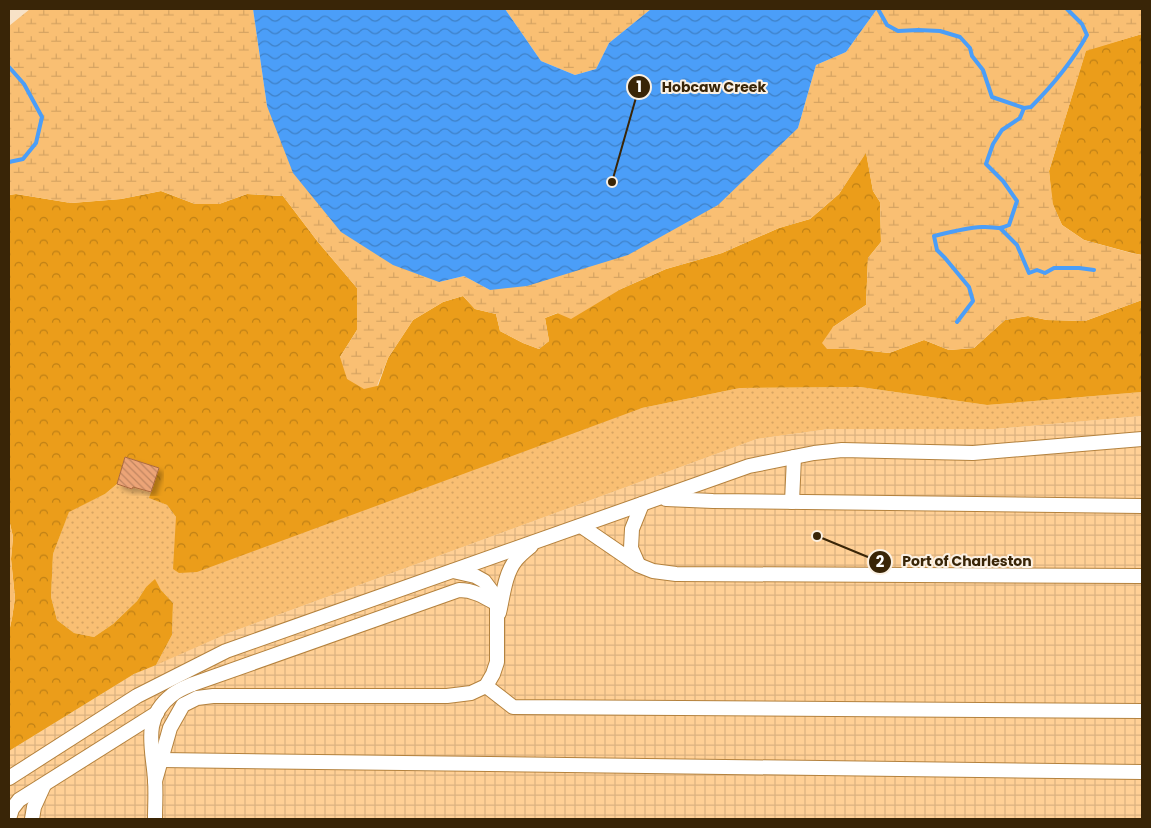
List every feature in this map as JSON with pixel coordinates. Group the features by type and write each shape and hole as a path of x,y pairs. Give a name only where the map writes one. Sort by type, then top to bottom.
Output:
{"street":[{"path":"9,778 136,696 226,651 749,466 814,453 842,450 973,453 1142,439"},
{"path":"792,502 794,457"},
{"path":"658,499 1142,506"},
{"path":"638,565 631,548 631,540 632,529 642,504"},
{"path":"581,526 638,565 653,571 676,574 1142,576"},
{"path":"497,623 507,579 512,566 535,542"},
{"path":"155,781 170,728 183,705 197,698 213,696 447,696 471,693 486,686 493,674 496,662 497,604 493,593 484,581 475,576 454,571"},
{"path":"156,819 155,781 150,742 152,722 162,704 174,694 193,684 459,590 469,590 497,604"},
{"path":"486,686 513,707 1142,711"},
{"path":"9,819 12,810 19,800 157,713"},
{"path":"161,760 1142,772"},
{"path":"22,819 39,788"},
{"path":"32,819 39,788"}],"shaded area":[{"path":"1142,416 1142,819 9,819 9,751 134,674 229,633 757,439 829,429 995,429"}],"green space":[{"path":"30,9 253,9 267,106 439,282 464,276 490,290 798,128 816,65 846,52 877,9 1142,9 1142,34 1086,51 1049,171 1053,204 1062,225 1084,240 1142,255 1142,300 1085,321 1047,320 1028,316 1005,320 974,348 949,350 924,340 889,353 854,349 827,349 822,343 833,327 866,305 868,258 881,242 880,202 873,191 866,153 839,194 810,219 779,228 722,253 666,269 621,289 571,319 557,313 545,318 549,341 539,349 500,331 496,314 475,309 463,296 443,302 413,320 388,358 377,386 364,389 347,379 340,357 357,330 357,288 318,242 283,196 247,194 219,204 195,204 161,191 121,199 71,203 16,194 9,195 9,26"},
{"path":"505,9 651,9 609,43 596,69 575,75 541,61"},
{"path":"1142,34 1142,255 1084,240 1062,225 1052,203 1049,171 1086,50"},
{"path":"866,152 873,191 880,202 881,242 868,258 866,305 833,327 827,349 854,349 889,353 924,340 949,350 974,348 1005,320 1028,316 1047,320 1085,321 1142,300 1142,392 987,405 860,387 740,388 642,408 197,572 179,573 173,569 176,517 167,505 149,498 159,468 125,457 117,484 105,494 69,512 53,554 51,597 57,620 74,633 94,637 113,624 137,601 146,587 155,579 161,590 173,603 172,635 156,665 134,674 9,751 9,632 15,598 11,559 13,537 9,519 9,195 16,194 71,203 121,199 161,191 195,204 219,204 247,194 283,196 318,242 357,288 357,330 340,357 378,386 388,358 413,320 443,302 463,296 475,309 496,314 500,331 539,349 549,341 545,318 621,289 666,269 722,253 779,228 810,219 839,194"},
{"path":"860,387 987,405 1142,392 1142,416 995,429 829,429 757,439 229,633 156,665 172,635 173,603 155,580 146,587 137,601 113,624 94,637 74,633 57,620 51,597 53,554 69,511 105,494 117,484 131,489 133,487 151,492 150,498 167,505 176,517 642,408 740,388"},
{"path":"9,519 13,537 11,559 15,598 9,632"}],"water":[{"path":"253,9 505,9 541,61 575,75 596,69 609,43 651,9 877,9 846,52 816,65 798,128 718,205 628,255 527,286 490,290 464,276 439,282 393,265 341,232 293,173 267,106"}],"building":[{"path":"125,457 159,468 151,492 117,484"}],"waterway":[{"path":"878,9 887,25 898,31 940,31 960,37 970,48 972,56 983,70 992,97 1024,108 1031,107 1054,82 1075,55 1087,35 1082,24 1067,9"},
{"path":"9,67 24,84 42,117 36,143 23,159 9,162"},
{"path":"957,322 973,301 969,287 937,250 934,236 970,228 998,228 1009,225 1017,201 1003,181 986,164 993,144 1002,130 1020,118 1024,108"},
{"path":"1001,229 1017,245 1029,273 1037,270 1045,273 1054,268 1094,270"}],"place":[{"name":"Hobcaw Creek","path":"612,182"},
{"name":"Port of Charleston","path":"817,536"}]}
